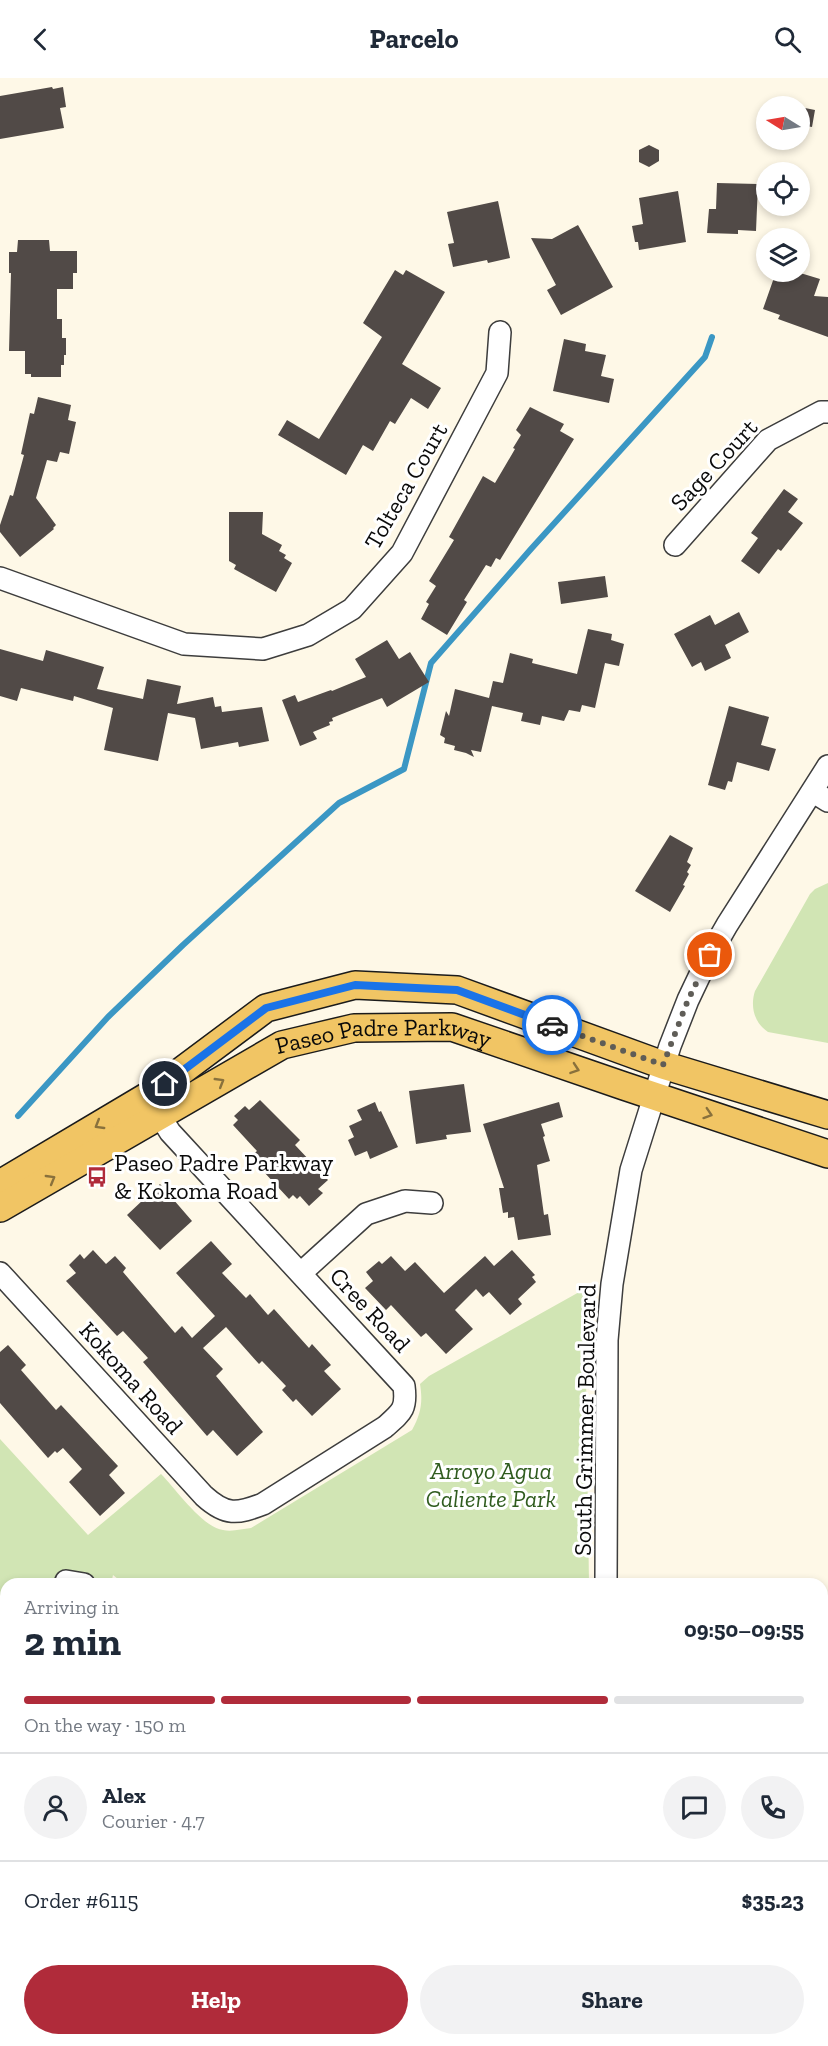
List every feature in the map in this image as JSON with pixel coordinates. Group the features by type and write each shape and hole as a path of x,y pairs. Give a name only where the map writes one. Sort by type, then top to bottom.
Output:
{"main road":[{"name":"Paseo Padre Parkway","path":"0,1208 155,1106 266,1008 355,985 457,990 663,1065 828,1115"},
{"name":"Paseo Padre Parkway","path":"0,1184 282,1045 354,1028 452,1027 828,1154"}],"street":[{"name":"Tolteca Court","path":"0,578 184,644 263,649 308,635 352,609 402,553 497,373 501,332"},
{"name":"Sage Court","path":"675,545 768,440 821,412 828,412"},
{"name":"South Grimmer Boulevard","path":"606,1578 607,1340 612,1284 631,1170 663,1065 688,1000 707,960 820,796 828,766"},
{"name":"Cree Road","path":"155,1106 170,1132 404,1386 406,1401 402,1412 386,1427 263,1504 244,1512 229,1512"},
{"path":"301,1273 366,1214 405,1201 432,1203"},
{"name":"Kokoma Road","path":"0,1273 204,1496 216,1507 229,1512"}],"green space":[{"path":"828,883 828,1043 768,1032 759,1024 754,1014 755,991 810,894"},
{"name":"Arroyo Agua Caliente Park","path":"590,1286 586,1376 589,1578 117,1578 113,1575 112,1578 0,1578 0,1439 88,1535 161,1474 198,1515 215,1527 230,1531 251,1528 412,1430 421,1408 420,1384 429,1376"}],"building":[{"path":"52,87 53,89 63,87 66,107 60,108 64,128 0,139 0,96"},
{"path":"810,109 815,110 812,127 810,127"},
{"path":"649,145 659,150 659,161 649,167 639,162 639,150"},
{"path":"717,183 756,184 756,231 738,230 738,234 707,233 709,209 716,209"},
{"path":"678,191 686,242 639,250 632,226 643,224 639,198"},
{"path":"498,201 510,258 453,267 448,244 454,243 447,212"},
{"path":"578,225 613,287 561,315 547,290 556,285 531,238 552,239"},
{"path":"18,240 49,240 50,251 77,251 77,273 73,273 73,289 57,289 57,319 62,319 62,338 66,338 66,355 64,355 64,365 61,365 61,377 31,377 31,374 25,374 25,351 9,351 11,273 9,273 9,252 17,252"},
{"path":"395,270 403,275 406,270 445,292 402,364 441,388 428,409 411,398 395,424 390,421 373,451 363,445 346,475 278,435 287,420 319,439 382,337 363,323"},
{"path":"810,276 820,279 814,296 828,297 828,337 778,319 780,315 763,309 772,282 810,282"},
{"path":"564,339 586,344 585,351 606,355 601,376 614,379 609,403 553,391"},
{"path":"38,397 71,405 68,420 76,422 69,454 60,452 57,462 47,460 36,498 56,525 20,557 0,532 0,525 10,495 13,496 24,455 21,454 30,413 34,414"},
{"path":"530,407 564,424 560,431 574,439 500,560 496,558 491,567 486,565 464,600 467,602 447,635 421,619 429,604 426,602 436,586 429,581 454,540 449,537 483,476 495,483 515,449 513,448 521,435 516,430"},
{"path":"784,489 798,499 788,512 803,523 781,551 778,549 759,574 741,561 758,538 751,533"},
{"path":"229,512 263,512 262,534 282,545 279,551 286,555 284,558 292,563 276,592 234,569 236,565 229,561"},
{"path":"605,576 608,597 561,604 558,582"},
{"path":"739,612 749,632 725,645 731,658 705,671 701,662 692,667 674,634 710,615 715,625"},
{"path":"588,629 612,634 611,640 624,644 619,666 605,663 595,708 582,705 580,712 569,710 564,721 542,716 540,725 521,721 523,713 492,706 481,752 471,750 474,757 454,750 455,746 444,743 445,738 440,735 446,711 449,716 455,689 489,698 493,681 503,683 510,653 533,659 532,663 577,674"},
{"path":"387,640 399,659 410,652 429,682 387,707 382,698 332,718 330,725 313,732 317,739 300,746 282,700 295,695 298,702 366,677 355,659"},
{"path":"0,649 43,661 46,650 104,667 97,689 143,699 147,679 181,686 177,704 213,697 215,707 221,706 222,712 262,707 269,741 239,747 238,742 201,749 195,718 168,713 158,761 104,750 113,708 74,696 73,701 21,688 17,701 0,696"},
{"path":"729,706 769,717 761,745 776,749 769,771 737,762 732,782 728,781 725,790 708,785"},
{"path":"670,835 693,848 687,862 691,865 683,885 685,886 670,912 635,891"},
{"path":"464,1084 471,1132 446,1135 447,1139 416,1144 409,1091"},
{"path":"260,1100 300,1140 295,1145 328,1180 318,1189 323,1193 309,1206 300,1196 297,1199 293,1195 289,1199 250,1157 257,1151 233,1125 238,1120 234,1116 245,1106 249,1110"},
{"path":"375,1102 398,1147 370,1159 367,1151 355,1156 348,1140 354,1137 349,1126 362,1120 357,1110"},
{"path":"559,1102 563,1117 541,1124 550,1161 537,1165 544,1215 548,1214 551,1235 518,1240 514,1217 508,1218 508,1212 503,1213 499,1188 504,1188 483,1124"},
{"path":"160,1184 192,1221 160,1250 127,1215"},
{"path":"211,1241 232,1264 222,1273 246,1298 250,1294 268,1315 274,1309 309,1348 312,1344 331,1365 324,1371 341,1389 312,1416 296,1399 293,1402 282,1390 286,1386 262,1361 259,1364 226,1327 203,1348 223,1369 216,1376 263,1432 237,1456 213,1430 207,1436 143,1362 148,1358 123,1331 117,1336 66,1281 76,1273 69,1265 80,1254 84,1259 93,1250 106,1264 115,1256 126,1268 123,1272 175,1333 182,1326 192,1338 215,1316 176,1273"},
{"path":"512,1250 535,1275 532,1277 536,1282 518,1299 522,1304 510,1315 489,1292 483,1297 476,1289 455,1310 473,1329 446,1354 426,1333 421,1337 391,1305 386,1310 365,1288 373,1281 366,1272 379,1261 382,1264 391,1256 405,1271 415,1262 444,1293 485,1256 494,1266"},
{"path":"8,1345 26,1365 21,1370 56,1410 61,1405 118,1466 109,1475 125,1493 100,1516 69,1482 82,1469 63,1448 57,1453 55,1451 48,1458 0,1403 0,1352"}],"waterway":[{"path":"18,1116 108,1017 183,945 339,803 404,769 431,663 705,357 712,337"}],"way so far":[{"path":"552,1025 663,1065 688,1000 710,955"}],"place":[{"name":"Paseo Padre Parkway & Kokoma Road","path":"97,1177"}],"route":[{"path":"165,1084 266,1008 355,985 457,990 552,1025"}]}
